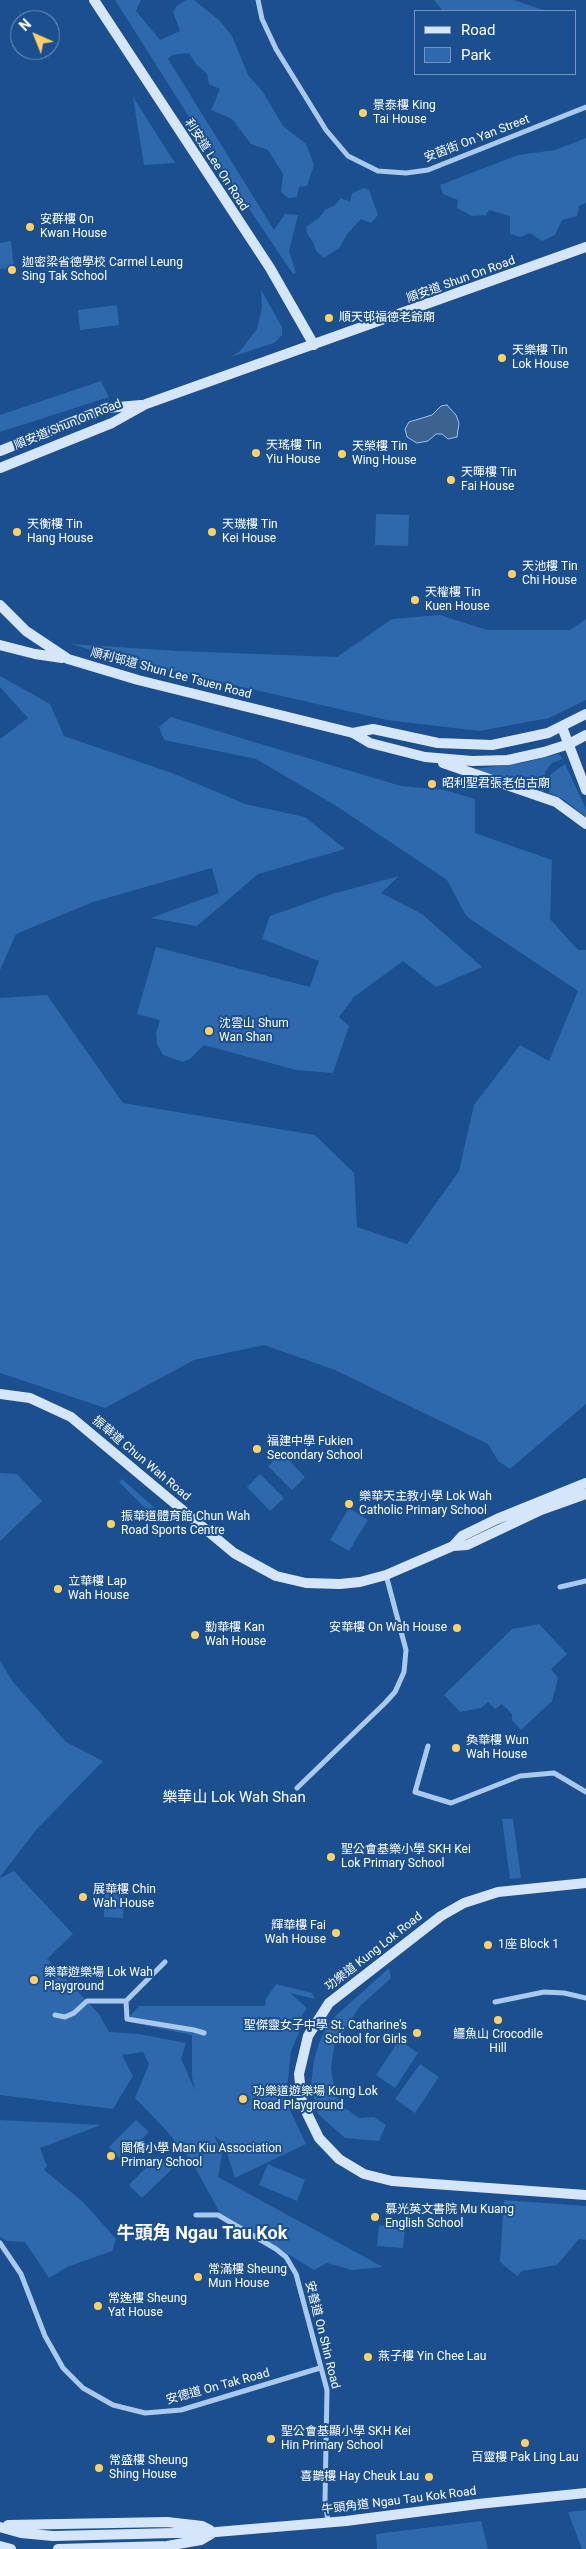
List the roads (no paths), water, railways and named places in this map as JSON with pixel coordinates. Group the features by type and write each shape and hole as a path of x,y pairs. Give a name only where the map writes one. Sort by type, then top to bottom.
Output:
{"main road":[{"name":"利安道 Lee On Road","path":"94,0 270,268 314,345"},
{"name":"順安道 Shun On Road","path":"0,468 112,423 146,404 586,247"},
{"name":"順安道 Shun On Road","path":"0,451 107,408 146,404"},
{"name":"順利邨道 Shun Lee Tsuen Road","path":"0,605 26,631 68,659 138,680 353,732 370,743 425,757 472,761 508,760 569,744 586,735"},
{"path":"0,645 35,654 68,659"},
{"name":"順利邨道 Shun Lee Tsuen Road","path":"353,732 373,729 438,743 492,744 528,739 562,727 586,714"},
{"path":"562,727 586,790"},
{"path":"425,757 556,802 586,824"},
{"name":"振華道 Chun Wah Road","path":"0,1394 30,1398 71,1418 222,1545 262,1570 291,1580 322,1584 360,1582 386,1575 453,1546 467,1545 542,1510 586,1494"},
{"name":"振華道 Chun Wah Road","path":"453,1546 462,1536 497,1519 586,1483"},
{"name":"功樂道 Kung Lok Road","path":"586,1883 498,1892 469,1901 442,1916 329,2004 317,2019 308,2036 299,2074 302,2103 319,2138 339,2159 364,2174 392,2181 586,2195"},
{"name":"牛頭角道 Ngau Tau Kok Road","path":"0,2526 38,2535 108,2536 216,2532 328,2522 586,2493"},
{"name":"牛頭角道 Ngau Tau Kok Road","path":"0,2526 166,2522 202,2526 216,2532"},
{"name":"牛頭角道 Ngau Tau Kok Road","path":"58,2549 167,2546 200,2540 216,2532"},
{"path":"0,2546 11,2549"}],"street":[{"name":"安茵街 On Yan Street","path":"258,0 262,19 276,49 326,130 348,156 378,171 406,173 428,170 586,107"},
{"path":"297,1788 385,1703 400,1682 406,1663 406,1650 386,1575"},
{"path":"560,1587 586,1581"},
{"path":"428,1746 415,1792 451,1802 520,1776 554,1773 586,1792"},
{"path":"55,2015 65,2018 74,2013 87,2001 126,2001 166,1962"},
{"path":"495,2002 544,1992 564,1993 586,1998"},
{"path":"126,2001 127,2019 194,2030 204,2034"},
{"name":"安善道 On Shin Road","path":"196,2215 218,2215 286,2257 296,2274 327,2390 325,2500 328,2522"},
{"name":"安德道 On Tak Road","path":"0,2243 21,2274 45,2336 63,2368 83,2388 113,2405 145,2413 181,2410 320,2368"}],"place":[{"name":"景泰樓 King Tai House","path":"363,113"},
{"name":"安群樓 On Kwan House","path":"30,227"},
{"name":"迦密梁省德學校 Carmel Leung Sing Tak School","path":"12,270"},
{"name":"順天邨福德老爺廟","path":"329,318"},
{"name":"天樂樓 Tin Lok House","path":"502,358"},
{"name":"天瑤樓 Tin Yiu House","path":"256,453"},
{"name":"天榮樓 Tin Wing House","path":"342,454"},
{"name":"天暉樓 Tin Fai House","path":"451,480"},
{"name":"天衡樓 Tin Hang House","path":"17,532"},
{"name":"天璣樓 Tin Kei House","path":"212,532"},
{"name":"天池樓 Tin Chi House","path":"512,574"},
{"name":"天權樓 Tin Kuen House","path":"415,600"},
{"name":"昭利聖君張老伯古廟","path":"432,784"},
{"name":"沈雲山 Shum Wan Shan","path":"209,1031"},
{"name":"福建中學 Fukien Secondary School","path":"257,1449"},
{"name":"樂華天主教小學 Lok Wah Catholic Primary School","path":"349,1504"},
{"name":"振華道體育館 Chun Wah Road Sports Centre","path":"111,1524"},
{"name":"立華樓 Lap Wah House","path":"58,1589"},
{"name":"安華樓 On Wah House","path":"457,1628"},
{"name":"勤華樓 Kan Wah House","path":"195,1635"},
{"name":"奐華樓 Wun Wah House","path":"456,1748"},
{"name":"聖公會基樂小學 SKH Kei Lok Primary School","path":"331,1857"},
{"name":"展華樓 Chin Wah House","path":"83,1897"},
{"name":"輝華樓 Fai Wah House","path":"336,1933"},
{"name":"1座 Block 1","path":"488,1945"},
{"name":"樂華遊樂場 Lok Wah Playground","path":"34,1980"},
{"name":"鱷魚山 Crocodile Hill","path":"498,2020"},
{"name":"聖傑靈女子中學 St. Catharine's School for Girls","path":"417,2033"},
{"name":"功樂道遊樂場 Kung Lok Road Playground","path":"243,2099"},
{"name":"閩僑小學 Man Kiu Association Primary School","path":"111,2156"},
{"name":"慕光英文書院 Mu Kuang English School","path":"375,2217"},
{"name":"常滿樓 Sheung Mun House","path":"198,2277"},
{"name":"常逸樓 Sheung Yat House","path":"98,2306"},
{"name":"燕子樓 Yin Chee Lau","path":"368,2357"},
{"name":"聖公會基顯小學 SKH Kei Hin Primary School","path":"271,2439"},
{"name":"百靈樓 Pak Ling Lau","path":"525,2443"},
{"name":"常盛樓 Sheung Shing House","path":"99,2468"},
{"name":"喜鵲樓 Hay Cheuk Lau","path":"429,2477"}],"district":[{"name":"樂華山 Lok Wah Shan","path":"234,1798"},
{"name":"牛頭角 Ngau Tau Kok","path":"202,2234"}]}
